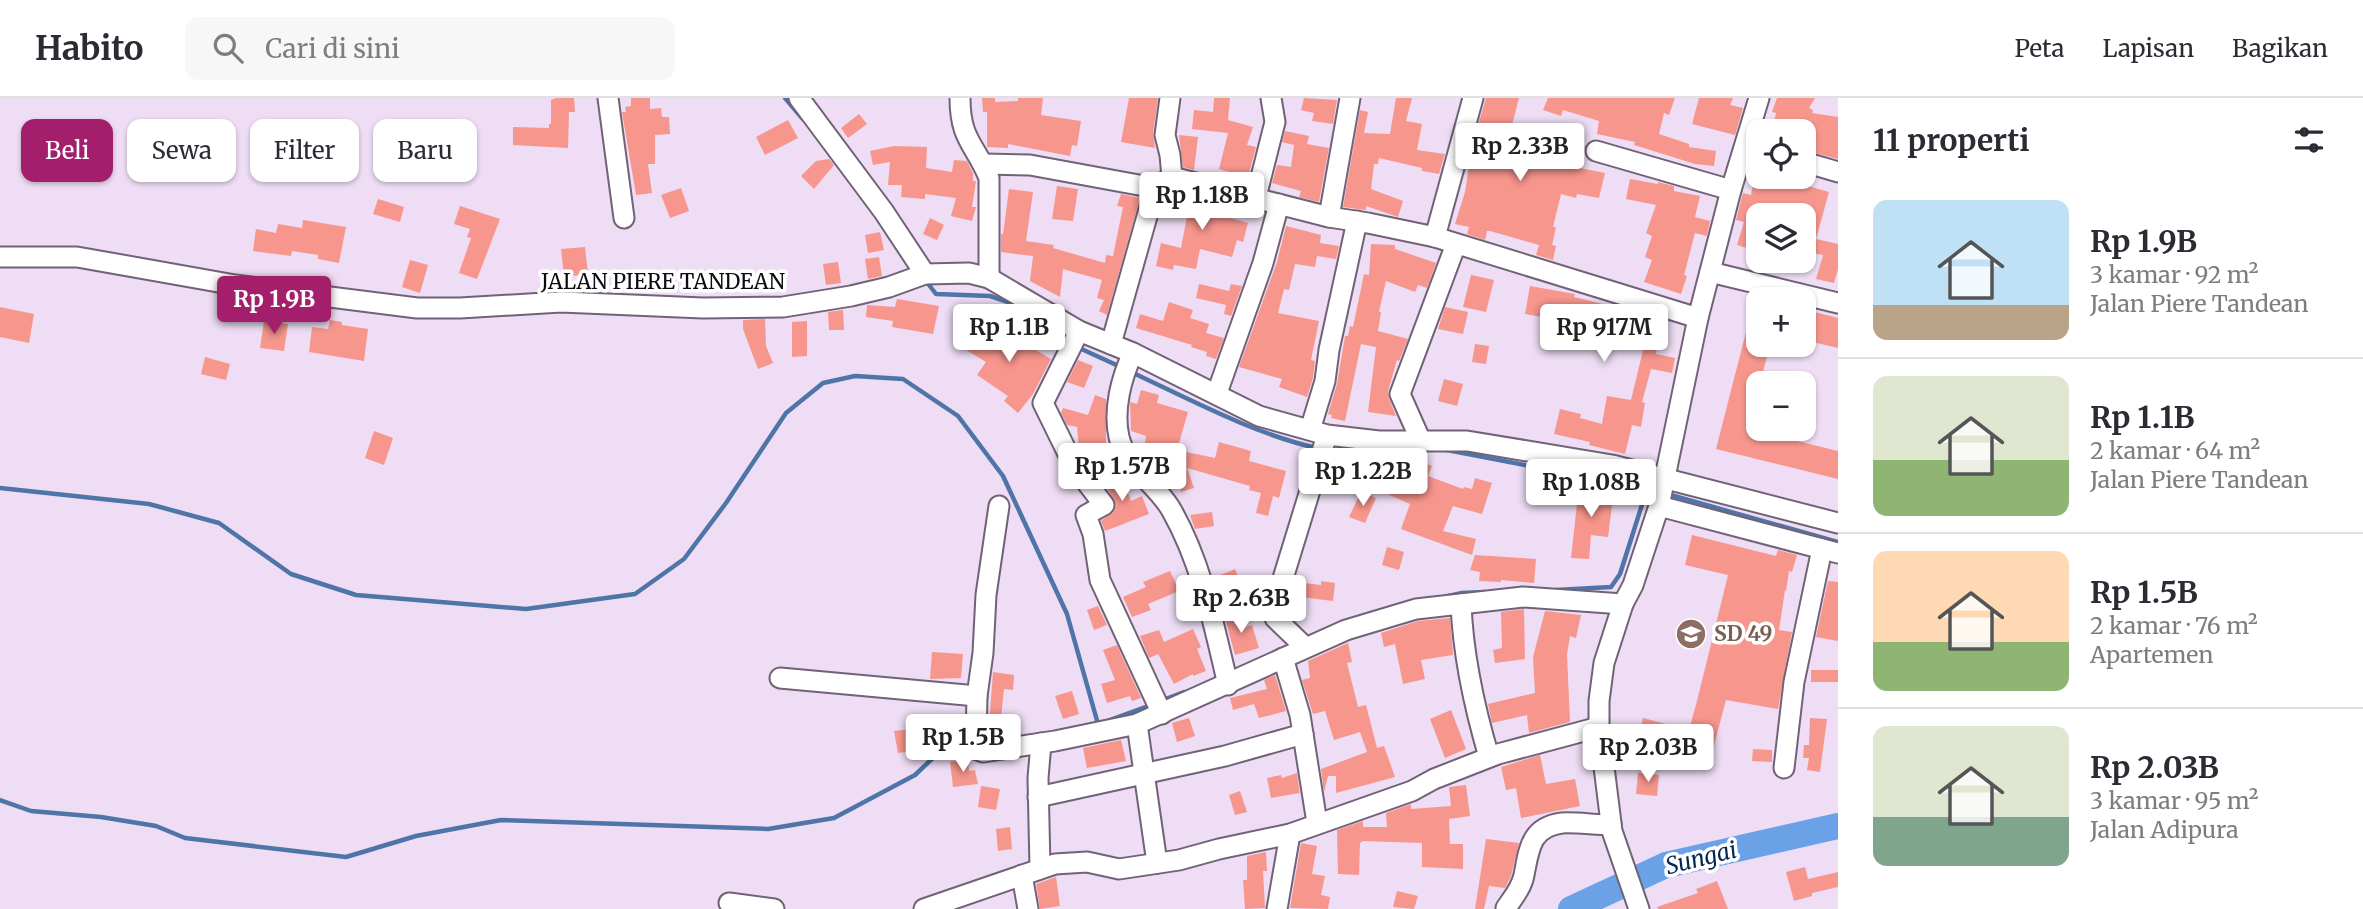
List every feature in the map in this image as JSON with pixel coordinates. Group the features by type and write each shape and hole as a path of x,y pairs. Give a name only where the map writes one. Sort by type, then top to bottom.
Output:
{"street":[{"path":"608,98 624,218"},
{"path":"799,98 884,212 919,276"},
{"path":"960,98 960,119 989,178 989,278"},
{"path":"1170,98 1165,135 1171,155 1172,177"},
{"path":"1256,197 1275,122 1271,98"},
{"path":"1329,217 1350,98"},
{"path":"1435,237 1473,98"},
{"path":"1756,119 1759,98"},
{"path":"1596,151 1731,190"},
{"path":"1638,907 1611,828 1599,727 1604,663 1623,604 1633,585 1661,492 1698,318 1731,190 1746,159"},
{"path":"984,164 1030,165 1155,188"},
{"path":"1816,166 1838,172"},
{"path":"1111,344 1155,188 1172,177 1329,217 1435,237 1698,318"},
{"path":"1217,393 1263,263 1279,204"},
{"path":"1305,647 1275,618 1273,611 1321,441 1328,350 1357,221"},
{"path":"1420,439 1400,394 1457,244"},
{"name":"JALAN PIERE TANDEAN","path":"0,257 78,257 235,285 417,308 561,302 703,308 783,307 850,296 889,287 919,276 969,273 989,278 1079,331 1111,344 1131,357 1217,393 1259,416 1321,441 1467,441 1612,465 1661,492"},
{"path":"1710,272 1838,303"},
{"path":"1079,331 1043,403 1074,466 1104,505 1086,515 1093,534 1100,580 1162,714"},
{"path":"1131,357 1118,409 1119,438 1135,467 1172,510 1203,584 1228,685"},
{"path":"1661,492 1838,523"},
{"path":"1661,492 1830,551 1794,682 1784,768"},
{"path":"999,506 986,595 983,653 977,696 976,741 978,750 983,752 1137,724 1346,630 1416,609 1523,597 1623,604"},
{"path":"1461,604 1462,644 1489,757"},
{"path":"1283,658 1303,734 1317,823"},
{"path":"780,678 977,696"},
{"path":"1137,724 1157,863"},
{"path":"924,909 1031,872 1070,862 1087,862 1119,869 1290,834 1412,791 1489,757 1599,727"},
{"path":"1038,797 1225,756 1303,734"},
{"path":"1028,909 1041,743"},
{"path":"1506,908 1524,876 1525,860 1534,838 1542,831 1564,823 1611,828"},
{"path":"1277,909 1290,834"},
{"path":"729,903 774,909"}],"building":[{"path":"574,98 575,112 569,112 568,148 513,145 513,127 549,128 551,100"},
{"path":"631,98 650,98 650,109 661,108 662,117 669,117 670,134 655,135 655,164 648,164 652,193 636,195 622,112 626,112 625,107 631,106"},
{"path":"982,98 995,98 995,102 1043,98 1041,115 1081,121 1077,146 1072,145 1070,156 1008,144 1008,148 987,147 987,112 983,112"},
{"path":"1129,98 1158,98 1153,133 1155,148 1121,142"},
{"path":"1214,98 1230,98 1228,120 1253,127 1247,145 1256,147 1248,177 1219,169 1228,133 1192,129 1194,110 1213,112"},
{"path":"1304,98 1337,100 1333,124 1312,121 1314,113 1301,110"},
{"path":"1396,98 1412,98 1406,121 1422,124 1417,150 1445,154 1439,174 1379,158 1378,164 1374,164 1371,189 1403,201 1398,217 1366,206 1366,210 1343,207 1360,110 1368,112 1364,133 1390,134"},
{"path":"1486,98 1519,98 1509,137 1519,140 1518,144 1566,156 1569,142 1585,146 1580,168 1605,173 1599,198 1577,194 1576,198 1561,194 1553,227 1556,227 1552,245 1556,246 1553,260 1536,255 1539,245 1490,231 1487,231 1485,240 1467,234 1469,227 1455,224 1465,192 1470,160 1477,161 1483,138 1475,136"},
{"path":"1548,98 1675,98 1669,115 1664,113 1659,134 1689,144 1689,147 1716,151 1714,166 1695,164 1634,145 1635,142 1597,134 1599,121 1563,110 1561,116 1543,110"},
{"path":"1699,98 1733,98 1730,105 1743,108 1735,135 1692,124"},
{"path":"1777,98 1815,98 1809,108 1813,110 1812,113 1838,117 1838,159 1816,153 1816,119 1775,119 1776,113 1772,112"},
{"path":"859,114 867,124 848,138 841,128"},
{"path":"788,120 798,138 765,155 756,137"},
{"path":"1285,131 1309,136 1307,144 1329,148 1319,202 1299,197 1301,191 1272,183 1277,165 1291,167 1294,145 1282,142"},
{"path":"1179,135 1198,137 1194,170 1183,167"},
{"path":"894,146 927,147 926,168 952,172 954,160 967,161 973,173 973,181 976,181 972,207 976,207 972,221 951,216 956,198 925,194 925,199 901,197 902,185 888,185 890,162 873,165 870,151"},
{"path":"829,159 834,165 814,189 801,176 816,161"},
{"path":"1630,179 1658,182 1674,186 1674,191 1700,196 1695,217 1710,221 1707,236 1695,233 1681,294 1644,282 1652,260 1645,257 1652,236 1646,233 1656,205 1626,199"},
{"path":"1057,186 1078,189 1073,221 1052,219"},
{"path":"681,188 689,211 670,218 661,195"},
{"path":"1816,188 1829,192 1816,239 1816,203 1746,203 1746,248 1737,245 1744,222 1736,220 1743,193 1751,195 1752,189"},
{"path":"1009,189 1033,192 1026,241 1054,245 1053,248 1105,263 1106,255 1113,256 1123,207 1117,206 1121,194 1140,198 1107,315 1099,311 1104,300 1097,298 1102,280 1063,269 1060,297 1030,281 1033,256 1001,252 1001,234"},
{"path":"1180,192 1229,204 1227,217 1248,223 1243,242 1237,240 1232,257 1200,249 1196,269 1174,265 1173,270 1156,266 1161,243 1181,248 1187,216 1176,213"},
{"path":"378,199 404,207 400,222 373,214"},
{"path":"460,206 500,219 477,279 459,273 471,238 467,237 470,229 454,224"},
{"path":"930,218 944,225 937,240 923,234"},
{"path":"303,220 346,227 339,263 318,259 318,255 292,251 291,256 253,251 256,229 276,233 278,224 302,228"},
{"path":"1286,226 1321,235 1320,243 1339,246 1336,259 1317,256 1315,267 1295,264 1289,290 1284,289 1278,313 1319,321 1311,360 1315,361 1313,378 1307,397 1279,387 1282,379 1239,367 1277,262"},
{"path":"880,232 884,250 868,253 865,235"},
{"path":"1816,239 1838,244 1838,269 1834,283 1816,279 1823,255 1816,254"},
{"path":"1371,244 1395,245 1395,249 1436,263 1427,288 1418,285 1415,292 1386,281 1378,331 1408,339 1399,361 1397,360 1388,391 1396,416 1368,412 1376,347 1361,344 1345,421 1331,418 1332,415 1328,414 1337,384 1345,336 1348,336 1350,326 1353,327 1364,274 1369,275"},
{"path":"585,247 588,274 564,277 561,249"},
{"path":"879,257 882,276 868,279 865,259"},
{"path":"410,260 428,265 420,293 402,287"},
{"path":"838,262 841,283 826,285 823,264"},
{"path":"1471,275 1494,280 1486,312 1463,307"},
{"path":"1199,284 1229,291 1231,284 1242,286 1231,316 1224,314 1226,305 1196,298"},
{"path":"1530,286 1575,294 1574,297 1640,313 1639,318 1659,320 1656,354 1675,358 1672,373 1651,369 1642,402 1645,403 1641,427 1632,425 1625,454 1554,434 1560,409 1581,414 1580,418 1602,424 1607,396 1631,400 1645,342 1586,329 1587,325 1525,314"},
{"path":"897,299 939,306 933,334 892,327 893,321 866,317 867,305 895,307"},
{"path":"1169,302 1193,310 1190,318 1209,324 1206,333 1224,338 1216,359 1206,356 1207,352 1191,347 1192,345 1136,328 1140,314 1163,321"},
{"path":"0,307 34,314 29,343 0,337"},
{"path":"1445,307 1468,312 1463,334 1438,329"},
{"path":"843,310 844,330 829,330 828,312"},
{"path":"1816,312 1838,318 1838,348 1816,343"},
{"path":"765,319 766,346 773,363 758,369 743,329 743,320"},
{"path":"330,320 368,329 364,361 309,352 312,327 328,329"},
{"path":"264,321 288,324 284,351 260,348"},
{"path":"807,321 807,356 792,357 792,322"},
{"path":"1001,324 1037,343 1034,349 1051,359 1033,394 1018,413 1004,401 1008,396 977,375 986,362 958,345 965,332 989,346"},
{"path":"1746,332 1746,357 1767,357 1763,371 1746,371 1746,441 1797,441 1838,451 1838,479 1716,449"},
{"path":"1475,344 1489,346 1486,364 1472,362"},
{"path":"205,357 230,364 226,380 201,374"},
{"path":"1078,360 1093,366 1084,388 1067,382"},
{"path":"1444,379 1463,384 1457,406 1438,401"},
{"path":"1141,390 1159,395 1157,403 1188,412 1177,450 1215,458 1219,442 1251,451 1249,461 1286,471 1279,498 1273,496 1268,516 1256,513 1261,493 1249,490 1250,486 1187,468 1194,488 1181,492 1178,482 1167,484 1159,475 1154,456 1168,450 1144,450 1146,436 1131,431 1130,402 1137,404"},
{"path":"1095,395 1106,399 1106,454 1083,456 1079,448 1077,427 1067,425 1061,413 1063,408 1088,415"},
{"path":"374,431 393,438 384,465 365,458"},
{"path":"1413,458 1432,466 1428,476 1463,489 1472,489 1475,478 1492,483 1482,514 1453,506 1443,531 1476,539 1472,555 1401,529 1410,504 1376,489 1389,461 1409,468"},
{"path":"1119,470 1131,501 1142,496 1149,514 1105,531 1101,521 1114,511 1116,505 1101,476"},
{"path":"1579,486 1614,490 1608,537 1591,535 1589,559 1571,558"},
{"path":"1361,492 1376,498 1365,523 1349,517"},
{"path":"1212,512 1214,526 1195,529 1190,515"},
{"path":"1692,535 1776,556 1778,550 1797,555 1792,572 1789,571 1779,630 1792,632 1778,709 1726,700 1709,764 1636,744 1643,718 1689,730 1697,701 1728,575 1685,565"},
{"path":"1387,547 1404,552 1399,570 1382,565"},
{"path":"1475,555 1536,559 1534,583 1479,581 1480,572 1470,570"},
{"path":"1235,569 1243,590 1220,599 1215,584 1220,582 1218,576"},
{"path":"1170,571 1179,591 1148,604 1151,610 1132,617 1123,597 1146,587 1143,582"},
{"path":"1321,581 1335,583 1333,601 1300,597 1300,601 1289,600 1295,582 1321,585"},
{"path":"1828,581 1838,582 1838,641 1816,637"},
{"path":"1098,606 1107,625 1094,630 1087,610"},
{"path":"1524,609 1525,659 1495,663 1493,650 1502,648 1501,612"},
{"path":"1545,611 1581,615 1576,638 1570,636 1567,654 1570,722 1529,733 1527,715 1492,723 1488,704 1535,693 1533,657"},
{"path":"1240,614 1244,628 1252,625 1259,648 1235,655 1225,618"},
{"path":"1450,618 1453,655 1421,660 1425,679 1403,684 1395,644 1384,647 1381,633 1418,621"},
{"path":"1193,629 1201,647 1197,649 1206,671 1193,674 1174,684 1158,654 1149,658 1140,636 1159,630 1164,642"},
{"path":"1348,643 1352,662 1347,663 1358,707 1366,705 1377,748 1384,746 1395,777 1336,793 1336,776 1328,776 1324,792 1321,769 1367,752 1360,732 1334,740 1325,711 1313,714 1302,680 1310,678 1308,661"},
{"path":"1117,645 1141,698 1132,701 1130,696 1107,703 1101,684 1115,680 1103,650"},
{"path":"932,652 963,654 961,678 930,679"},
{"path":"1811,670 1838,670 1838,682 1811,682"},
{"path":"993,672 1014,675 1013,690 1004,689 1000,727 989,726"},
{"path":"1275,675 1286,711 1259,718 1254,704 1233,710 1230,698 1267,689 1264,680"},
{"path":"1072,691 1079,714 1063,719 1055,696"},
{"path":"1451,710 1466,749 1445,758 1430,719"},
{"path":"1189,718 1195,736 1177,742 1172,723"},
{"path":"1810,718 1827,719 1820,772 1807,770 1809,758 1803,758 1804,745 1809,745"},
{"path":"912,729 915,751 898,753 894,731"},
{"path":"1121,740 1126,761 1087,768 1083,748"},
{"path":"1753,749 1772,750 1772,762 1752,761"},
{"path":"1540,755 1546,784 1575,779 1580,806 1521,818 1516,788 1506,790 1501,767"},
{"path":"968,760 969,771 975,770 978,784 953,787 950,762"},
{"path":"1297,773 1300,796 1299,793 1271,798 1267,778 1281,775 1282,778"},
{"path":"1638,773 1659,775 1657,796 1636,794"},
{"path":"1466,785 1470,816 1449,819 1450,844 1463,844 1463,869 1422,867 1422,843 1363,841 1360,843 1359,875 1338,874 1337,830 1363,821 1363,827 1387,827 1386,813 1411,804 1411,809 1451,806 1449,787"},
{"path":"981,786 1000,789 996,810 978,807"},
{"path":"1240,791 1247,812 1235,815 1229,795"},
{"path":"1010,827 1012,849 998,851 996,829"},
{"path":"1486,839 1519,843 1511,876 1505,888 1489,886 1484,909 1475,909"},
{"path":"1301,843 1317,846 1312,874 1325,876 1321,895 1330,897 1328,909 1290,908"},
{"path":"1266,852 1267,871 1263,871 1265,908 1245,909 1243,880 1247,880 1247,856"},
{"path":"1805,867 1808,879 1838,872 1838,887 1812,893 1812,896 1794,901 1786,872"},
{"path":"1056,877 1060,906 1040,909 1036,884"},
{"path":"1717,881 1728,909 1657,907 1698,893 1696,889"},
{"path":"1397,891 1418,896 1414,909 1393,907"}],"waterway":[{"path":"785,98 802,118"},
{"path":"926,281 936,294 990,296 1011,303 1070,342"},
{"path":"1077,347 1123,368"},
{"path":"1131,372 1246,425 1317,448"},
{"path":"0,488 149,504 219,523 291,574 356,595 526,609 635,594 684,559 726,503 786,413 823,383 855,376 903,379 958,416 1003,476 1067,614 1098,724"},
{"path":"1329,450 1370,454 1411,450"},
{"path":"1447,450 1648,489"},
{"path":"1556,590 1611,587 1620,574 1647,489"},
{"path":"1667,494 1838,542"},
{"path":"1448,596 1484,592"},
{"path":"1163,700 1184,692"},
{"path":"1107,721 1151,705"},
{"path":"0,800 31,811 101,817 156,826 185,838 346,857 416,836 501,820 768,829 834,818 915,775 955,737 969,741"},
{"name":"Sungai","path":"1571,909 1666,865 1838,826"}],"place":[{"name":"SD 49","path":"1691,634"}]}
